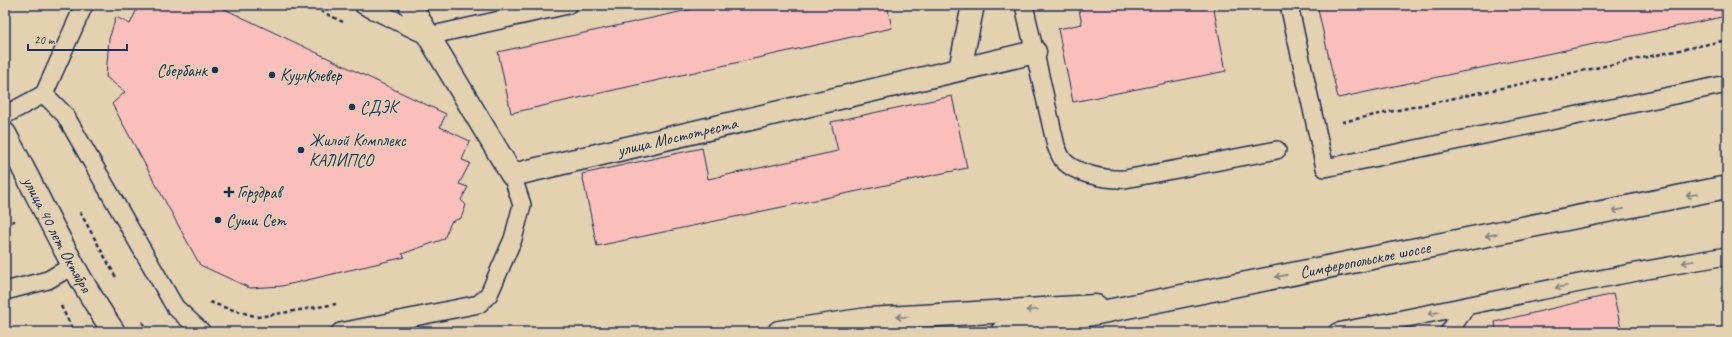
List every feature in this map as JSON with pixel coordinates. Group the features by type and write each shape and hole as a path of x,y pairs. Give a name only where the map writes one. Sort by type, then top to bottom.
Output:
{"main road":[{"path":"410,5 512,175"},
{"path":"960,69 973,5"},
{"name":"улица Мостотреста","path":"512,175 1035,52"},
{"name":"улица 40 лет Октября","path":"7,144 74,265 102,323 114,332"},
{"name":"Симферопольское шоссе","path":"1002,332 1727,187"},
{"path":"779,332 868,319 1141,304"}],"lane":[{"path":"5,115 44,94 84,5"},
{"path":"363,5 428,36 568,5"},
{"path":"1024,5 1056,146 1063,160 1074,168 1103,178 1125,179 1277,150"},
{"path":"1289,5 1325,168 1727,84"},
{"path":"44,94 65,115 175,307 202,332"},
{"path":"340,332 479,304 488,294 513,239 522,204 512,175"},
{"path":"1337,332 1648,269 1727,256"},
{"path":"5,291 48,280 74,265"},
{"path":"1449,332 1466,307"}],"path":[{"path":"308,5 344,23"},
{"path":"1316,128 1727,40"},
{"path":"5,225 16,220"},
{"path":"204,299 223,307 258,317 343,303"},
{"path":"536,328 537,332"}],"building":[{"name":"Жилой Комплекс КАЛИПСО","path":"139,5 216,5 446,114 440,127 470,141 462,160 470,163 459,184 468,187 461,200 466,205 461,218 451,222 444,239 402,254 405,257 282,286 250,288 200,265 112,104 125,92 106,77 109,39 116,17 130,24"},
{"path":"711,5 887,5 892,28 511,113 498,52"},
{"path":"1078,5 1213,5 1226,71 1073,102 1058,29 1082,24"},
{"path":"1317,5 1721,5 1722,17 1338,98"},
{"path":"952,96 967,168 597,246 582,174 702,148 708,179 838,151 831,122"},
{"path":"1613,294 1622,332 1496,332 1495,322"}],"place":[{"name":"Сбербанк","path":"215,70"},
{"name":"КуулКлевер","path":"272,75"},
{"name":"СДЭК","path":"352,107"},
{"name":"Жилой Комплекс КАЛИПСО","path":"301,150"},
{"name":"Горздрав","path":"229,192"},
{"name":"Суши Сет","path":"218,220"}]}
